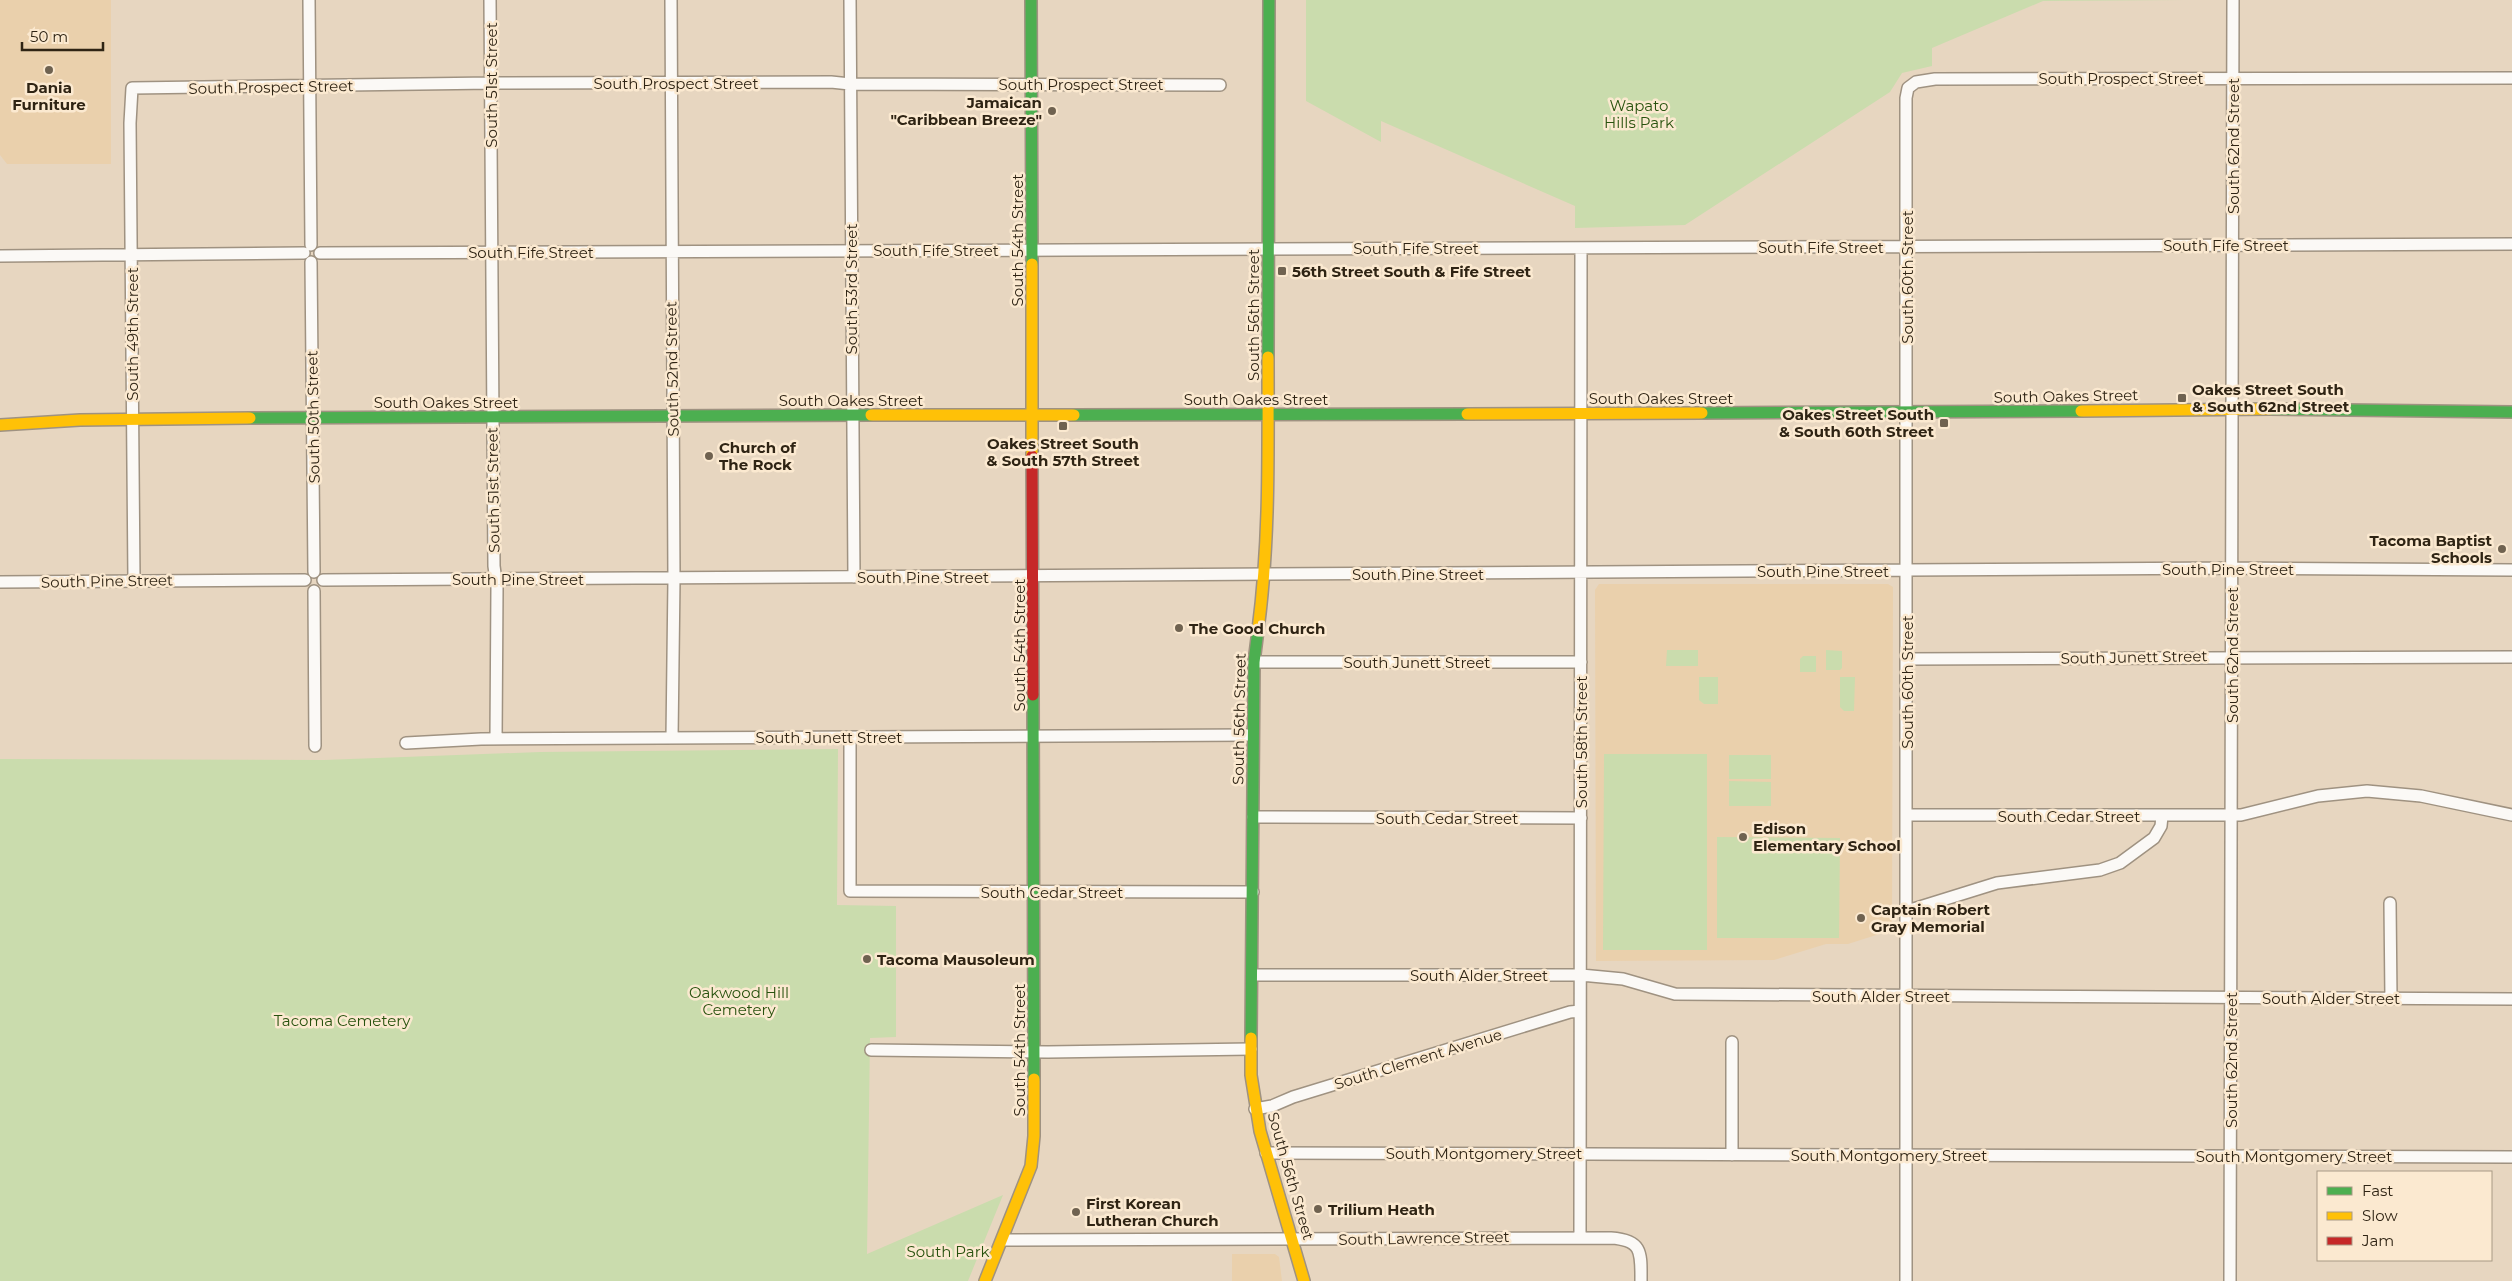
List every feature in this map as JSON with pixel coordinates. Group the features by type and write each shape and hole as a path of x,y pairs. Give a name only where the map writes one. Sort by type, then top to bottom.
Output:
{"street":[{"name":"South 50th Street","path":"309,0 311,87 309,253 312,418 319,576"},
{"name":"South 51st Street","path":"490,0 492,83 492,417 494,579 497,588 496,739"},
{"name":"South 52nd Street","path":"671,0 673,83 671,252 674,579 672,738"},
{"name":"South 53rd Street","path":"850,0 854,578"},
{"name":"South 54th Street","path":"985,1281 1031,1166 1034,1136 1035,736 1031,0"},
{"name":"South 56th Street","path":"1268,0 1268,521 1265,575 1254,662 1252,735 1254,892 1251,1049 1255,1109 1266,1152 1294,1240 1304,1281"},
{"name":"South 62nd Street","path":"2230,1281 2232,568 2230,490 2232,409 2233,0"},
{"name":"South Prospect Street","path":"1911,84 1920,80 1935,79 2512,78"},
{"name":"South Prospect Street","path":"132,88 492,83 831,82 850,84 1220,85"},
{"name":"South 60th Street","path":"1906,1281 1908,246 1906,90 1911,84"},
{"name":"South 49th Street","path":"132,88 130,123 134,580"},
{"name":"South Fife Street","path":"309,253 319,248 320,253 2512,244"},
{"name":"South 58th Street","path":"1580,1237 1581,248"},
{"path":"0,256 309,253"},
{"name":"South Oakes Street","path":"0,425 29,422 133,419 1033,414 1907,413 2232,409 2512,412"},
{"name":"South Pine Street","path":"319,576 494,579 674,579 2232,568 2512,570"},
{"path":"307,575 319,576 322,586 314,591 308,589 305,580 307,575"},
{"name":"South Pine Street","path":"0,582 305,580"},
{"path":"314,591 315,746"},
{"name":"South Junett Street","path":"1907,659 2232,656 2512,657"},
{"name":"South Junett Street","path":"1254,662 1581,662"},
{"name":"South Junett Street","path":"406,743 496,739 1252,735"},
{"name":"South Cedar Street","path":"850,737 850,891 1254,892"},
{"path":"2232,815 2256,812 2318,796 2367,791 2421,796 2512,815"},
{"name":"South Cedar Street","path":"1907,815 2232,815"},
{"path":"1907,911 1997,883 2100,870 2120,862 2154,838 2161,826 2162,816"},
{"name":"South Cedar Street","path":"1253,817 1581,818"},
{"path":"2390,903 2391,999"},
{"name":"South Alder Street","path":"1253,975 1581,975 1623,979 1675,994 2512,999"},
{"name":"South Clement Avenue","path":"1255,1109 1272,1106 1293,1097 1570,1012 1580,1011"},
{"path":"1732,1042 1732,1155"},
{"path":"871,1050 1251,1049"},
{"name":"South Montgomery Street","path":"1266,1152 2512,1157"},
{"name":"South Lawrence Street","path":"1003,1240 1618,1238 1635,1244 1641,1254 1641,1281"}],"shaded area":[{"path":"0,0 111,0 111,164 7,164 0,155"},
{"name":"Edison Elementary School","path":"1599,584 1888,584 1893,587 1892,930 1848,944 1826,944 1774,960 1596,961 1595,590"},
{"path":"1232,1254 1275,1254 1279,1257 1282,1281 1232,1281"}],"green space":[{"name":"Wapato Hills Park","path":"1306,0 2184,0 2043,1 1932,48 1932,66 1902,73 1890,92 1685,225 1575,228 1575,206 1381,121 1381,142 1306,101"},
{"path":"1667,650 1698,650 1698,666 1666,666"},
{"path":"1826,650 1842,651 1842,668 1840,670 1826,670"},
{"path":"1803,656 1816,656 1816,672 1800,672 1800,659"},
{"path":"1699,677 1718,677 1718,704 1704,704 1699,700"},
{"path":"1840,677 1855,677 1854,711 1844,711 1840,707"},
{"name":"Tacoma Cemetery","path":"838,749 837,905 896,906 896,1037 870,1038 867,1254 1003,1195 968,1281 0,1281 0,759 324,760 540,752"},
{"path":"1604,754 1707,754 1707,950 1603,950"},
{"path":"1729,755 1771,755 1771,779 1729,779"},
{"path":"1729,781 1771,782 1771,806 1729,806"},
{"path":"1717,837 1840,838 1839,938 1717,938"}],"traffic: fast":[{"path":"1031,0 1032,264"},
{"path":"1268,357 1269,0"},
{"path":"2270,409 2512,412"},
{"path":"1702,413 2081,411"},
{"path":"1074,415 1467,414"},
{"path":"250,418 871,415"},
{"path":"1251,1038 1254,662 1258,630"},
{"path":"1033,695 1034,1079"}],"traffic: slow":[{"path":"1032,264 1032,456"},
{"path":"1258,630 1265,562 1268,357"},
{"path":"2081,411 2270,409"},
{"path":"1467,414 1702,413"},
{"path":"871,415 1074,415"},
{"path":"0,425 80,420 250,418"},
{"path":"1251,1038 1251,1075 1260,1131 1304,1281"},
{"path":"985,1281 1031,1166 1034,1136 1034,1079"}],"traffic: jam":[{"path":"1032,456 1033,695"}],"place":[{"name":"Dania Furniture","path":"49,70"},
{"name":"Jamaican \"Caribbean Breeze\"","path":"1052,111"},
{"name":"56th Street South & Fife Street","path":"1282,271"},
{"name":"Oakes Street South & South 62nd Street","path":"2182,398"},
{"name":"Oakes Street South & South 60th Street","path":"1944,423"},
{"name":"Oakes Street South & South 57th Street","path":"1063,426"},
{"name":"Church of The Rock","path":"709,456"},
{"name":"Tacoma Baptist Schools","path":"2502,549"},
{"name":"The Good Church","path":"1179,628"},
{"name":"Edison Elementary School","path":"1743,837"},
{"name":"Captain Robert Gray Memorial","path":"1861,918"},
{"name":"Tacoma Mausoleum","path":"867,959"},
{"name":"Trilium Heath","path":"1318,1209"},
{"name":"First Korean Lutheran Church","path":"1076,1212"}],"park label":[{"name":"Oakwood Hill Cemetery","path":"739,1000"},
{"name":"South Park","path":"948,1251"}]}
